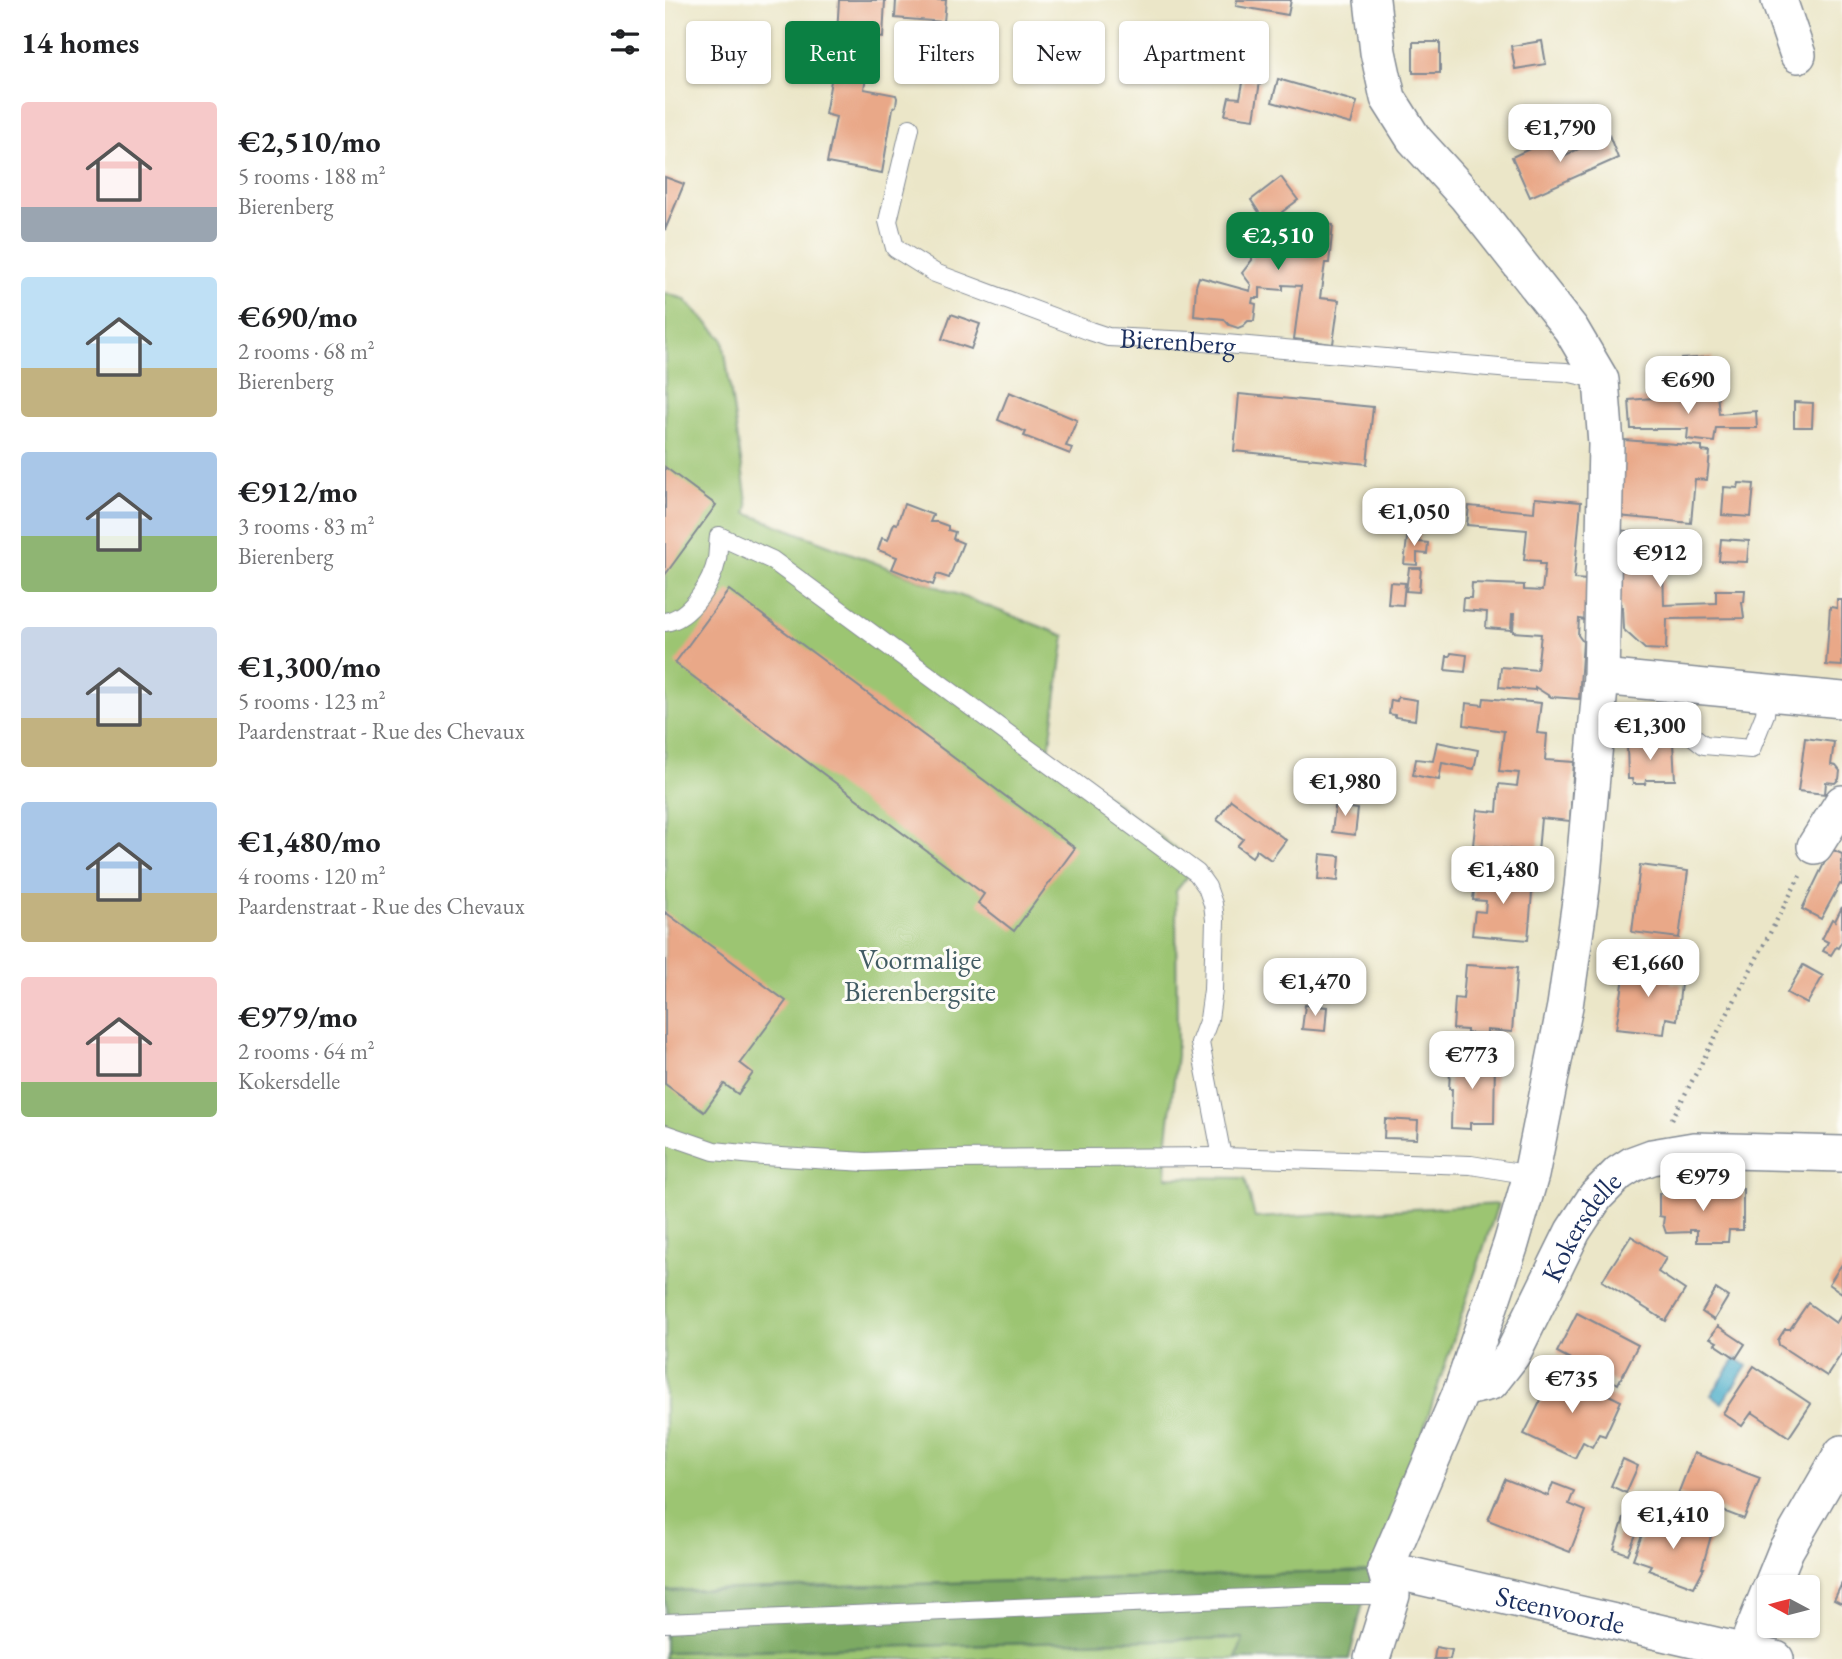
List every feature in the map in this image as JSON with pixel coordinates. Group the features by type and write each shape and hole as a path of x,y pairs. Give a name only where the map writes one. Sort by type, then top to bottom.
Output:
{"street":[{"path":"1371,0 1388,99 1414,139 1466,196 1571,329 1601,380 1606,443 1601,677 1582,887 1565,1006 1531,1175 1511,1244 1462,1390 1388,1582 1371,1659"},
{"path":"1779,0 1798,55"},
{"path":"1601,677 1842,700"},
{"path":"1815,846 1842,803"},
{"name":"Kokersdelle","path":"1462,1390 1490,1382 1512,1355 1573,1231 1596,1196 1619,1173 1633,1164 1652,1157 1694,1150 1842,1154"},
{"path":"1776,1575 1786,1550 1842,1452"},
{"name":"Steenvoorde","path":"1388,1582 1760,1656"},
{"path":"1760,1656 1763,1638"}],"lane":[{"name":"Bierenberg","path":"910,128 888,220 895,248 935,273 1090,331 1108,337 1192,341 1566,372 1601,380"},
{"path":"665,622 671,621 691,607 706,586 717,560 719,536 732,541 772,561 1197,873 1207,887 1213,904 1213,990 1209,1019 1200,1043 1222,1157"},
{"path":"1596,727 1684,729 1704,745 1751,749 1765,714 1767,693"},
{"path":"665,1134 714,1151 866,1162 1222,1157 1471,1165 1531,1175"},
{"path":"665,1623 1321,1595 1388,1582"}],"path":[{"path":"1652,1157 1815,846"}],"green space":[{"name":"Voormalige Bierenbergsite","path":"665,293 684,299 723,339 748,508 746,513 1065,636 1049,751 1197,865 1176,891 1177,1055 1165,1177 1245,1178 1255,1218 1498,1204 1377,1571 665,1591"},
{"path":"1377,1571 1364,1599 1349,1659 1236,1659 1243,1638 665,1652 665,1591"},
{"path":"1243,1638 1236,1659 665,1659 665,1652"}],"water":[{"path":"1736,1358 1747,1366 1722,1403 1711,1395"}],"building":[{"path":"839,0 885,0 883,38 880,38 880,21 838,21"},
{"path":"896,0 946,0 944,21 895,18"},
{"path":"1237,0 1291,0 1288,15 1236,6"},
{"path":"1542,41 1546,64 1515,69 1511,46"},
{"path":"1413,42 1440,42 1440,73 1413,73"},
{"path":"1278,79 1357,102 1351,124 1272,102"},
{"path":"830,84 865,84 864,89 896,95 882,173 827,163 836,117 825,114"},
{"path":"1243,84 1260,84 1254,119 1225,115 1229,97 1240,98"},
{"path":"1609,135 1618,158 1530,197 1512,157 1551,139 1559,158"},
{"path":"665,177 684,184 665,230"},
{"path":"1281,177 1298,200 1282,212 1291,227 1289,240 1307,242 1311,220 1333,225 1329,263 1325,263 1320,298 1339,300 1333,344 1294,339 1301,286 1283,285 1283,290 1260,288 1260,298 1253,298 1252,303 1256,304 1254,321 1248,321 1238,328 1229,325 1224,319 1194,316 1199,277 1250,291 1251,285 1242,273 1252,260 1252,228 1264,220 1251,200"},
{"path":"951,314 980,324 971,349 942,339"},
{"path":"1712,357 1714,388 1683,390 1681,359"},
{"path":"1009,392 1077,420 1066,446 1072,448 1070,454 1024,436 1026,432 998,420"},
{"path":"1717,393 1719,414 1756,411 1757,428 1716,428 1714,442 1687,439 1688,429 1631,429 1629,400"},
{"path":"1239,394 1373,407 1367,464 1234,451"},
{"path":"1794,402 1813,403 1812,427 1794,427"},
{"path":"1624,440 1702,446 1702,451 1710,452 1707,480 1695,479 1691,523 1618,516"},
{"path":"665,467 716,505 665,575"},
{"path":"1739,483 1754,484 1751,517 1722,515 1724,487 1738,488"},
{"path":"1535,498 1581,502 1574,579 1588,580 1585,620 1579,619 1578,635 1583,642 1579,699 1551,697 1535,687 1535,690 1499,687 1501,667 1537,670 1541,634 1513,632 1514,614 1511,630 1486,628 1487,612 1462,610 1463,598 1471,598 1472,583 1524,585 1524,590 1542,591 1545,564 1524,560 1527,530 1467,525 1469,506 1534,512"},
{"path":"904,504 933,515 930,522 948,526 948,530 955,532 953,539 963,543 949,578 937,574 933,585 892,569 897,557 878,550 882,538 888,540"},
{"path":"1408,530 1420,531 1419,542 1428,543 1427,554 1417,553 1417,565 1404,564"},
{"path":"1616,530 1685,536 1682,565 1663,566 1664,605 1716,603 1716,590 1745,590 1742,602 1744,618 1667,619 1666,650 1645,649 1623,629"},
{"path":"1721,539 1749,541 1747,562 1719,561"},
{"path":"1409,568 1421,568 1419,592 1406,591"},
{"path":"1390,582 1405,583 1403,605 1388,604"},
{"path":"729,590 1075,848 1014,931 978,903 984,894 675,663"},
{"path":"1837,600 1842,600 1842,666 1826,665 1830,607 1837,608"},
{"path":"1451,653 1467,655 1465,672 1445,670 1447,656"},
{"path":"1398,697 1417,700 1415,720 1389,714 1391,700 1397,701"},
{"path":"1484,698 1541,703 1537,733 1547,734 1545,760 1574,762 1570,821 1541,818 1538,852 1473,845 1477,810 1497,812 1499,784 1517,786 1519,773 1499,771 1504,731 1464,725 1466,703 1483,705"},
{"path":"1805,738 1834,742 1831,765 1840,771 1839,779 1835,783 1826,782 1825,794 1798,791"},
{"path":"1437,742 1478,750 1474,769 1442,763 1439,780 1413,775 1416,759 1433,761"},
{"path":"1627,742 1673,743 1675,780 1646,780 1645,784 1633,784 1632,779 1628,779"},
{"path":"1231,800 1286,840 1271,860 1257,850 1252,857 1237,846 1243,839 1217,820"},
{"path":"1336,800 1351,801 1350,808 1358,809 1355,835 1332,832"},
{"path":"1831,849 1842,854 1842,885 1840,884 1821,919 1802,909"},
{"path":"1320,854 1340,856 1338,881 1318,879"},
{"path":"1640,865 1688,871 1679,938 1632,932"},
{"path":"1476,871 1507,874 1506,878 1533,881 1528,940 1472,935 1475,911 1485,912 1486,901 1473,900"},
{"path":"1842,907 1842,941 1831,955 1823,951 1828,942 1822,939 1832,919 1835,921"},
{"path":"665,912 786,1001 740,1063 753,1073 738,1094 724,1084 704,1112 665,1084"},
{"path":"1626,964 1673,969 1671,983 1681,984 1677,1020 1666,1018 1664,1034 1616,1029"},
{"path":"1466,965 1517,968 1512,1032 1487,1030 1487,1034 1467,1033 1467,1030 1453,1029 1455,998 1463,999"},
{"path":"1803,965 1823,976 1807,1004 1787,993"},
{"path":"1305,1005 1327,1007 1325,1031 1302,1029"},
{"path":"1451,1055 1495,1058 1494,1123 1470,1123 1470,1129 1451,1128"},
{"path":"1385,1119 1418,1121 1417,1139 1384,1138"},
{"path":"1690,1189 1743,1189 1743,1230 1729,1230 1728,1242 1697,1242 1697,1230 1666,1233 1664,1217 1659,1216 1659,1193 1690,1194"},
{"path":"1631,1236 1666,1258 1658,1272 1685,1290 1666,1321 1602,1281"},
{"path":"1842,1264 1842,1293 1829,1284"},
{"path":"1716,1289 1728,1297 1714,1320 1702,1312"},
{"path":"1808,1303 1836,1323 1842,1314 1842,1353 1827,1376 1779,1345 1778,1340 1785,1329 1790,1329"},
{"path":"1577,1313 1638,1345 1618,1384 1557,1352"},
{"path":"1718,1326 1745,1344 1736,1358 1710,1338"},
{"path":"1754,1366 1811,1404 1789,1437 1752,1412 1742,1426 1723,1413"},
{"path":"1560,1371 1621,1401 1605,1436 1599,1434 1592,1447 1583,1442 1575,1458 1524,1434 1550,1382 1553,1383"},
{"path":"1694,1453 1760,1478 1744,1519 1678,1494"},
{"path":"1623,1459 1638,1466 1626,1493 1611,1486"},
{"path":"1505,1479 1548,1496 1553,1483 1574,1491 1569,1504 1586,1511 1570,1552 1488,1520"},
{"path":"1627,1509 1645,1515 1628,1554 1614,1549"},
{"path":"1649,1516 1662,1521 1657,1531 1666,1534 1671,1522 1711,1536 1704,1568 1694,1587 1648,1570 1651,1565 1633,1559"},
{"path":"1842,1583 1842,1604 1834,1600"},
{"path":"1436,1647 1452,1650 1450,1659 1434,1659"}]}
